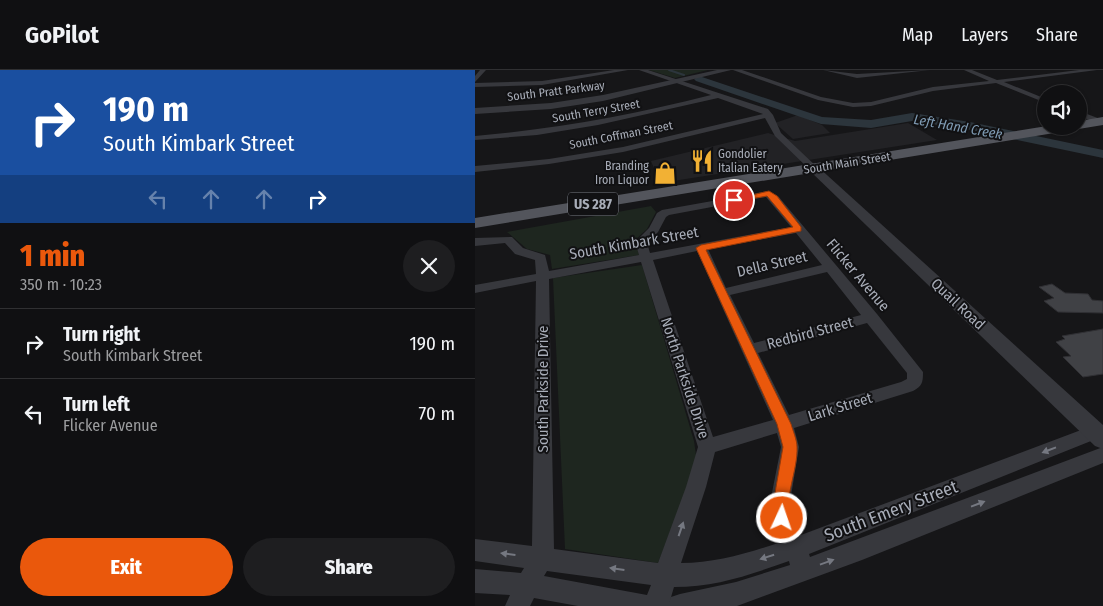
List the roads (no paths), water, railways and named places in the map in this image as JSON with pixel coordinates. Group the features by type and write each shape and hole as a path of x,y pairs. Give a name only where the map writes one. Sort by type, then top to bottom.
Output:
{"main road":[{"path":"1087,124 1102,122"},
{"name":"South Main Street","path":"475,223 1037,132"}],"street":[{"path":"475,80 483,70"},
{"path":"475,85 542,84 625,70"},
{"path":"642,70 760,108 769,115 778,134 813,168"},
{"name":"South Pratt Parkway","path":"675,81 717,70"},
{"name":"South Pratt Parkway","path":"475,109 561,101 609,94 727,70"},
{"path":"736,70 820,99 853,105 871,104 917,92 1094,70"},
{"path":"826,70 863,76 927,70"},
{"path":"967,70 1037,98"},
{"name":"South Terry Street","path":"475,138 554,130 616,120 671,109 719,95"},
{"name":"South Coffman Street","path":"475,169 556,160 627,148 673,138 743,118 769,115"},
{"path":"1087,116 1102,122"},
{"name":"Quail Road","path":"813,168 1099,436"},
{"name":"Flicker Avenue","path":"645,237 654,230 661,215 666,212 769,194 831,267 915,372 915,382"},
{"name":"South Kimbark Street","path":"475,289 798,229"},
{"name":"North Parkside Drive","path":"645,237 641,242 707,447 701,473 656,606"},
{"name":"South Parkside Drive","path":"475,242 508,239 519,251 541,258 543,276 543,545 541,558"},
{"path":"701,248 784,424 790,447 779,508 785,528 796,548 803,571"},
{"name":"Della Street","path":"722,293 831,267"},
{"name":"Redbird Street","path":"749,350 872,317"},
{"name":"Lark Street","path":"707,447 907,387 915,382"},
{"name":"South Emery Street","path":"475,550 665,575 699,575 733,569 796,548 938,493 1099,436"},
{"name":"South Emery Street","path":"680,606 745,599 803,571 1103,455"},
{"path":"938,493 952,514"},
{"path":"523,595 541,558"},
{"path":"475,581 523,595 644,606"}],"waterway":[{"path":"669,70 684,75"},
{"name":"Left Hand Creek","path":"699,79 821,120 871,124 912,117 970,126 1103,154"}],"place":[{"name":"Gondolier Italian Eatery","path":"702,161"},
{"name":"Branding Iron Liquor","path":"665,173"}]}
